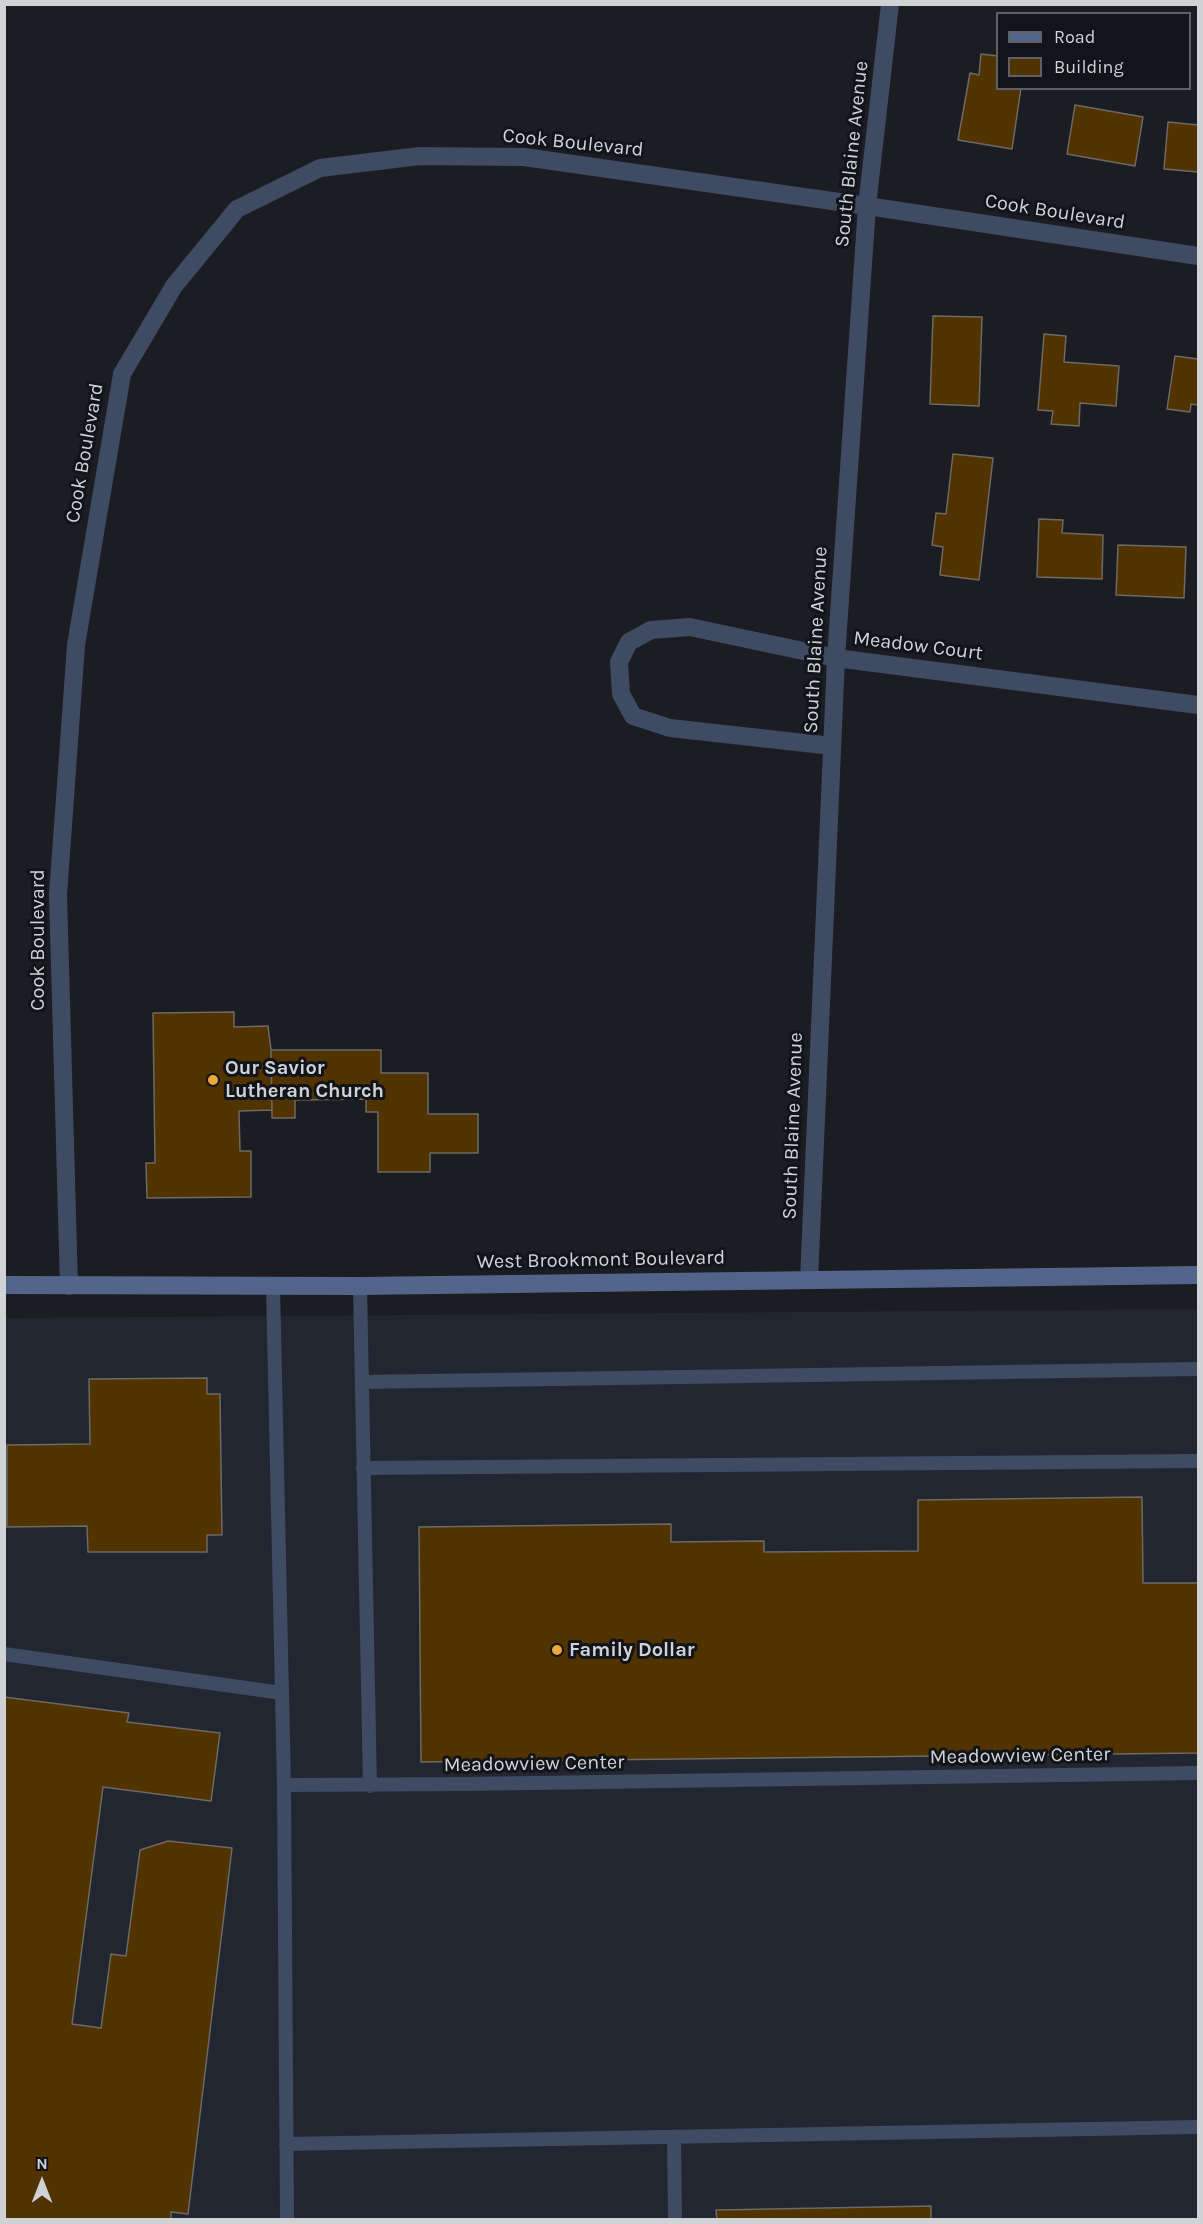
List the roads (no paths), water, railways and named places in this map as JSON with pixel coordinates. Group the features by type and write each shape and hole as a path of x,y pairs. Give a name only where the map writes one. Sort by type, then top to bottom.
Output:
{"main road":[{"name":"West Brookmont Boulevard","path":"4,1285 69,1287 360,1286 1198,1275"}],"street":[{"name":"South Blaine Avenue","path":"809,1280 836,658 867,206 890,4"},
{"name":"Cook Boulevard","path":"69,1287 58,895 76,645 122,374 174,286 237,209 320,168 409,158 524,157 1198,256"},
{"name":"Meadow Court","path":"832,746 670,728 633,716 621,694 620,662 629,642 651,630 690,627 836,658 1198,705"}],"lane":[{"path":"273,1286 284,1785 287,2220"},
{"path":"360,1286 370,1786"},
{"path":"362,1382 1198,1369"},
{"path":"363,1468 1198,1461"},
{"path":"4,1654 282,1693"},
{"name":"Meadowview Center","path":"284,1785 370,1786 1198,1773"},
{"path":"286,2144 1198,2127"},
{"path":"674,2138 675,2220"}],"place":[{"name":"Our Savior Lutheran Church","path":"213,1080"},
{"name":"Family Dollar","path":"557,1650"}]}
